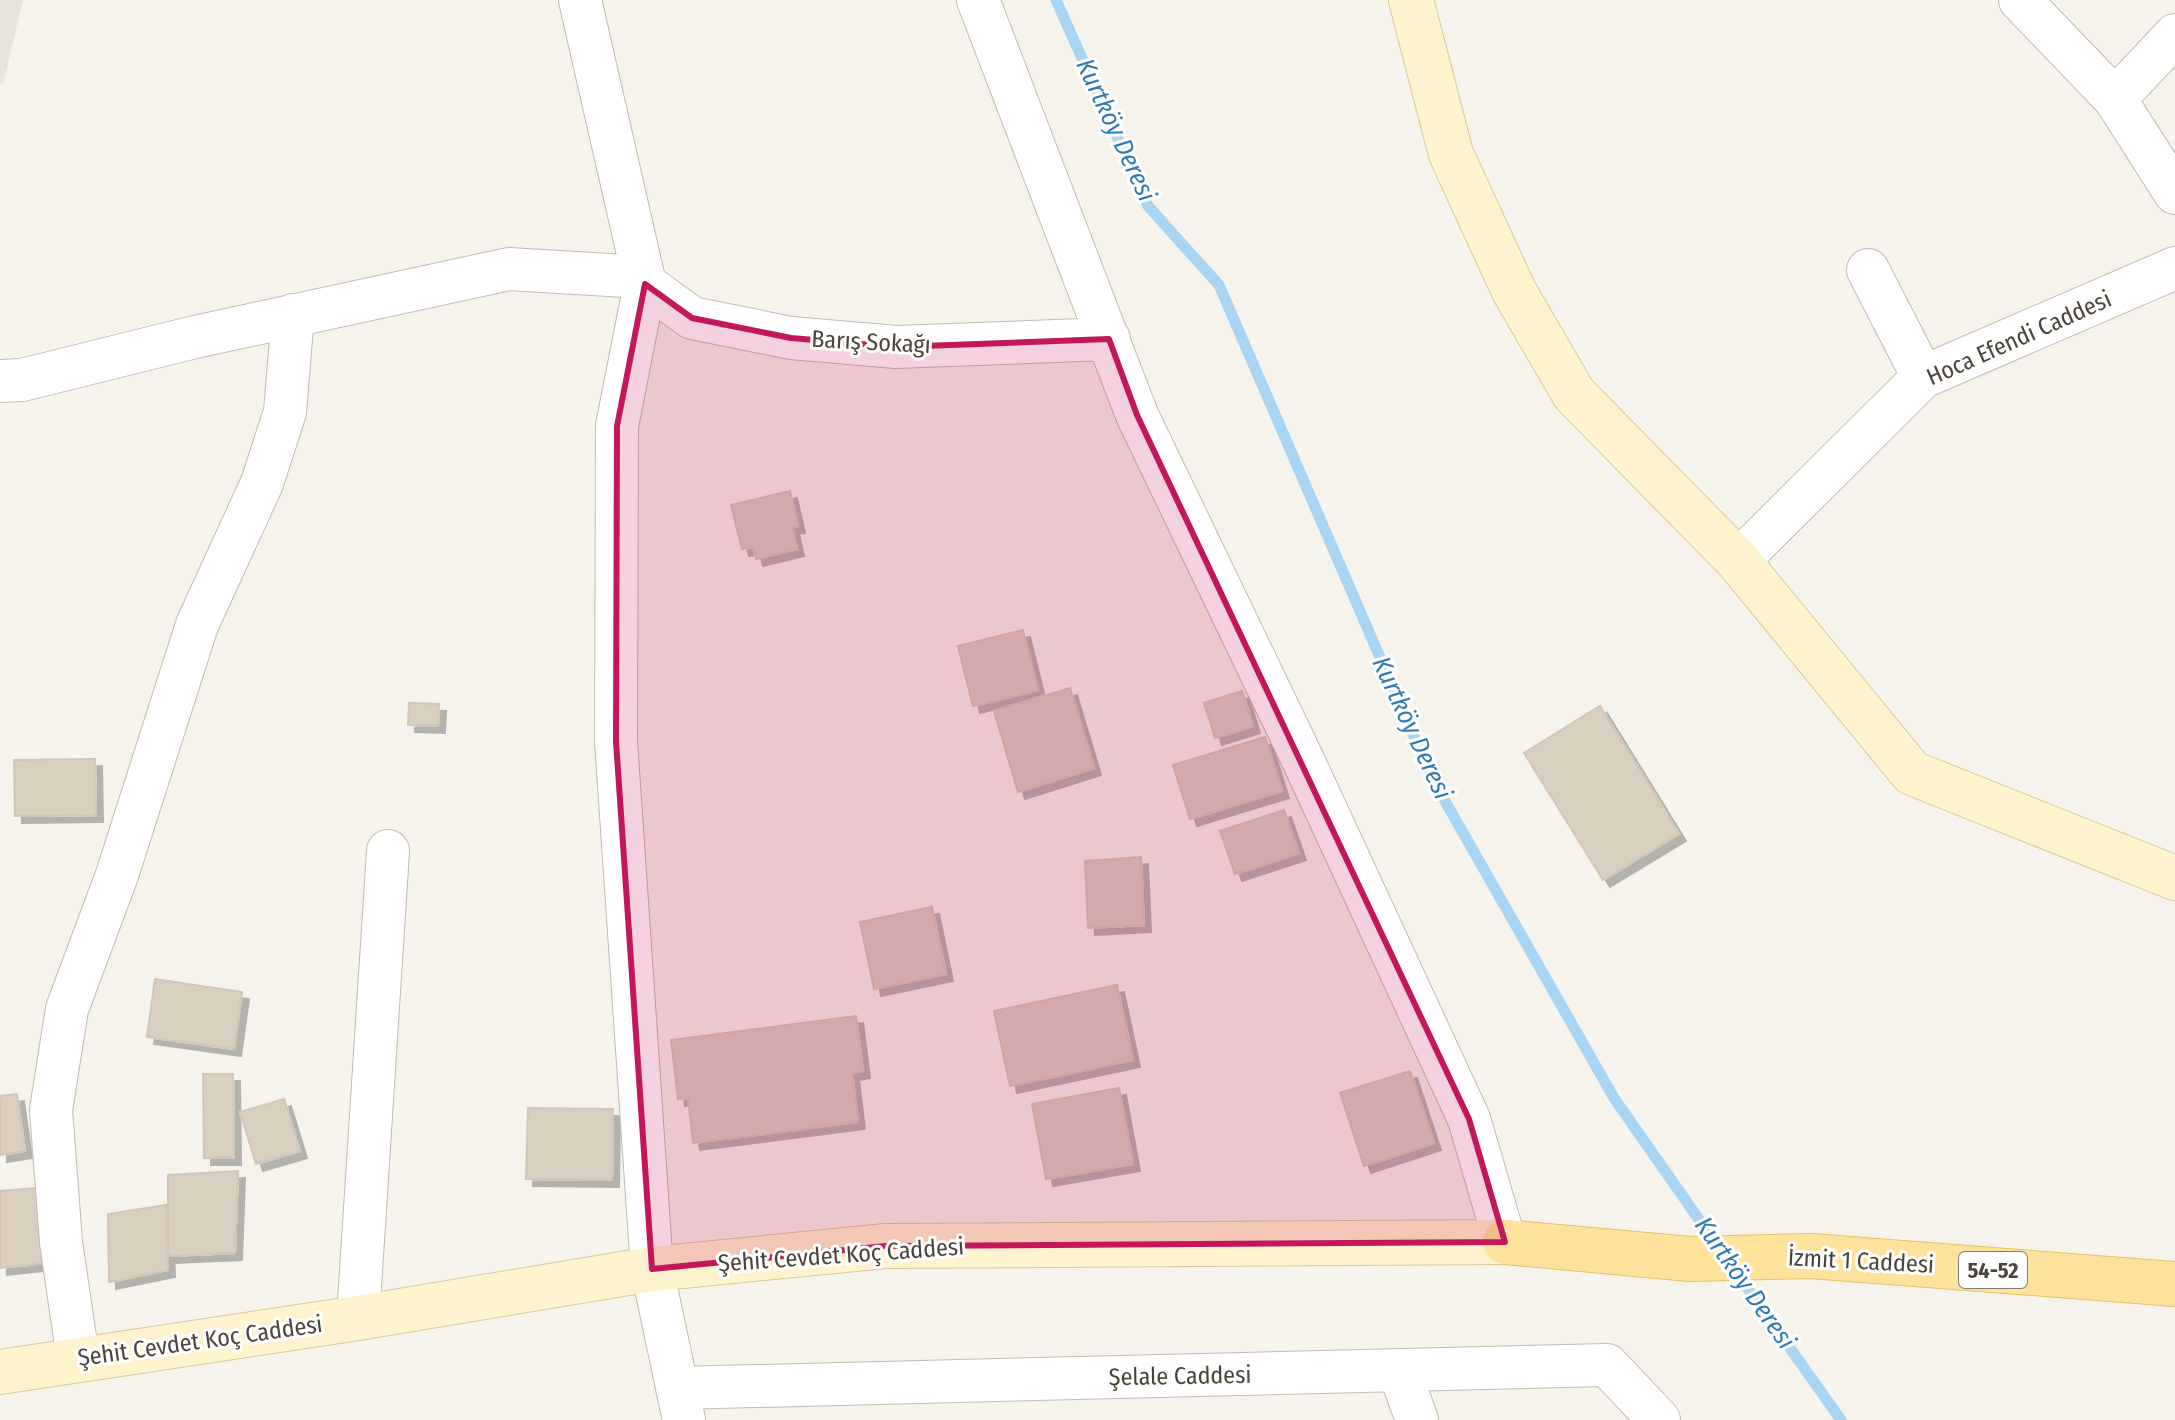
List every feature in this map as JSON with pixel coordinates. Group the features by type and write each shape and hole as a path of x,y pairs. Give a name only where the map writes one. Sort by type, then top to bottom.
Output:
{"main road":[{"path":"1411,0 1451,154 1514,291 1574,394 1738,561 1912,773 2175,878"},
{"name":"Şehit Cevdet Koç Caddesi","path":"0,1372 358,1318 652,1269 886,1246 1505,1242 1690,1259"},
{"name":"İzmit 1 Caddesi","path":"1690,1259 1811,1256 2175,1284"}],"street":[{"path":"580,0 645,284 617,426 616,741 652,1269 681,1404"},
{"path":"978,0 1137,415 1302,758 1469,1119 1505,1242"},
{"path":"2020,0 2115,99 2175,193"},
{"path":"2115,99 2175,35"},
{"name":"Hoca Efendi Caddesi","path":"1738,561 1923,377 2175,268"},
{"path":"0,381 22,380 293,315 509,269 626,276 645,284"},
{"path":"1868,270 1923,377"},
{"name":"Barış Sokağı","path":"645,284 692,318 791,338 896,347 1109,339"},
{"path":"78,1358 61,1242 51,1110 67,1009 117,875 197,625 272,455 285,412 293,315"},
{"path":"358,1318 388,851"},
{"name":"Şelale Caddesi","path":"681,1404 1399,1370 1607,1365 1659,1420"},
{"path":"1399,1370 1417,1420"}],"highlighted area":[{"path":"645,284 692,318 791,338 896,347 1109,339 1137,415 1469,1119 1505,1242 886,1246 652,1269 616,741 617,426"}],"shaded area":[{"path":"0,0 23,0 3,85 0,84"}],"building":[{"path":"790,491 798,526 792,527 797,549 756,559 753,547 742,549 731,505"},
{"path":"1023,630 1038,690 973,706 958,646"},
{"path":"1070,688 1094,768 1018,792 994,711"},
{"path":"1242,691 1253,726 1215,738 1204,703"},
{"path":"409,703 439,704 438,726 408,725"},
{"path":"1600,706 1679,834 1603,880 1524,753"},
{"path":"1265,737 1282,791 1190,819 1173,765"},
{"path":"95,759 96,815 15,816 14,760"},
{"path":"1284,810 1299,853 1235,874 1220,831"},
{"path":"1141,857 1144,925 1088,928 1085,861"},
{"path":"932,907 946,974 874,989 860,922"},
{"path":"155,979 242,992 234,1049 147,1037"},
{"path":"1117,985 1133,1060 1010,1086 994,1011"},
{"path":"856,1016 863,1071 852,1073 858,1122 693,1143 688,1098 678,1099 671,1040"},
{"path":"1410,1071 1434,1143 1364,1166 1340,1093"},
{"path":"203,1074 233,1074 234,1158 204,1158"},
{"path":"1119,1088 1133,1164 1046,1179 1032,1104"},
{"path":"17,1094 25,1151 0,1155 0,1096"},
{"path":"284,1099 300,1151 256,1164 240,1112"},
{"path":"528,1108 613,1109 612,1180 526,1179"},
{"path":"238,1171 235,1253 168,1256 168,1175"},
{"path":"49,1187 55,1262 0,1268 0,1191"},
{"path":"166,1205 168,1270 109,1282 108,1214"}],"waterway":[{"name":"Kurtköy Deresi","path":"1056,0 1148,206 1219,285 1433,780 1614,1098 1719,1248"},
{"name":"Kurtköy Deresi","path":"1733,1268 1841,1420"}]}
